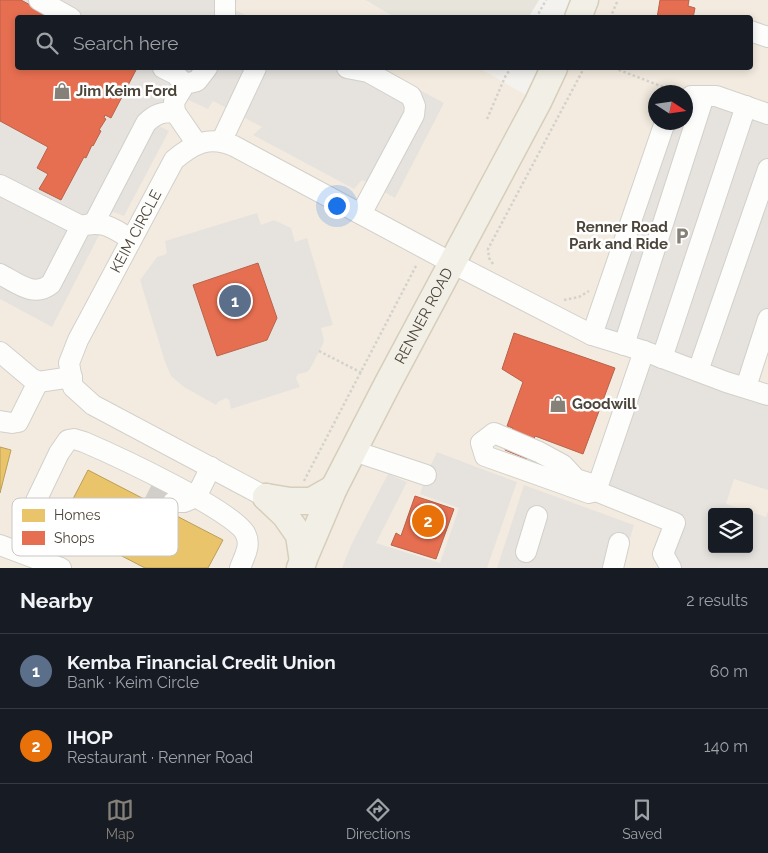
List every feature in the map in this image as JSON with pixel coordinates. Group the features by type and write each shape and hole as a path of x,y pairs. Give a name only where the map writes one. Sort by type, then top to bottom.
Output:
{"main road":[{"path":"579,15 585,0"},
{"name":"RENNER ROAD","path":"302,565 334,488 538,102 553,70"},
{"path":"266,497 290,501 312,501 334,488"},
{"path":"266,497 286,515 300,534 302,565"}],"street":[{"path":"40,0 67,15"},
{"path":"225,0 225,15"},
{"path":"753,32 768,37"},
{"path":"167,70 175,74 185,84"},
{"path":"197,144 175,112 174,102 185,84 197,80 205,70"},
{"path":"255,70 222,140 452,263 592,335 768,394"},
{"path":"358,70 368,72 412,96 415,106 414,115 361,214"},
{"path":"624,345 695,98 716,96 768,114"},
{"path":"671,568 663,554 675,523 597,489 576,479 563,466 539,452 494,433 481,443 485,456 590,493 597,489 653,354 746,106"},
{"path":"0,274 33,291 44,290 51,284 146,124 154,116 164,112 175,112"},
{"path":"592,335 662,130"},
{"name":"KEIM CIRCLE","path":"72,377 69,363 78,340 174,160 191,146 222,140"},
{"path":"698,371 768,169"},
{"path":"0,185 87,225 109,227 131,240"},
{"path":"746,387 768,318"},
{"path":"0,352 30,378 38,382 72,377 73,387 94,406 266,497"},
{"path":"0,421 18,422 38,382"},
{"path":"115,456 132,426"},
{"path":"37,498 59,453 68,440 74,439 84,442 196,497 237,523 246,533 248,544 240,568"},
{"path":"354,451 426,475"},
{"path":"178,502 184,502 196,497 211,467"},
{"path":"140,468 144,482 149,490"},
{"path":"526,552 538,516"},
{"path":"613,568 619,543"},
{"path":"0,545 12,550"},
{"path":"29,556 61,568"}],"path":[{"path":"538,15 546,0"},
{"path":"611,15 618,0"},
{"path":"487,119 510,70"},
{"path":"497,267 489,258 488,249 583,70"},
{"path":"619,70 658,85"},
{"path":"301,486 362,373 419,260"},
{"path":"560,300 579,297 590,290"},
{"path":"319,351 362,373"}],"shaded area":[{"path":"0,0 365,0 391,15 15,15 15,70 482,70 538,102 553,70 753,70 753,15 579,15 585,0 768,0 768,568 0,568"},
{"path":"0,0 237,0 232,9 246,15 15,15 15,70 383,70 444,103 395,198 362,180 354,189 253,135 262,127 213,101 208,109 186,99 157,125 169,131 124,216 113,212 109,216 52,327 0,299"},
{"path":"365,0 539,0 530,15 391,15"},
{"path":"693,101 768,114 768,319 746,387 768,395 768,490 734,479 726,504 738,508 708,508 708,553 753,553 753,513 766,517 768,511 768,568 671,568 675,523 596,491 644,353 592,335 663,130 693,130"},
{"path":"257,213 261,225 274,220 291,228 295,242 307,238 333,325 321,328 323,344 310,369 307,372 298,374 296,378 300,387 231,409 229,400 226,398 216,405 184,387 171,376 140,280 157,257 167,253 165,241","holes":["258,263 277,318 267,340 217,356 194,285"]},
{"path":"437,452 517,482 487,568 342,568 351,545 388,474 407,482 376,543 440,563 459,508 420,494 426,475"},
{"path":"524,485 634,525 621,568 497,568"}],"building: Homes":[{"path":"0,447 11,450 0,493"},
{"path":"88,470 142,498 73,498"},
{"path":"178,517 223,540 208,568 145,568 122,556 178,556"}],"building: Shops":[{"name":"Jim Keim Ford","path":"0,0 21,0 48,15 15,15 15,70 136,70 111,118 105,115 104,118 106,119 99,130 101,131 86,158 84,157 61,200 39,189 48,174 37,168 48,147 0,121"},
{"path":"660,0 689,0 688,6 695,8 694,15 658,15"},
{"path":"258,263 277,318 267,340 217,356 193,285"},
{"name":"Goodwill","path":"514,333 615,368 583,454 535,436 527,459 505,450 513,428 507,426 523,382 502,369"},
{"path":"415,496 454,509 436,559 391,545 396,533 401,536"}],"tunnel":[{"path":"149,490 165,498"}],"place":[{"name":"Jim Keim Ford","path":"62,91"},
{"name":"Renner Road Park and Ride","path":"682,236"},
{"name":"Kemba Financial Credit Union","path":"235,301"},
{"name":"Goodwill","path":"558,404"},
{"name":"IHOP","path":"428,521"}]}
